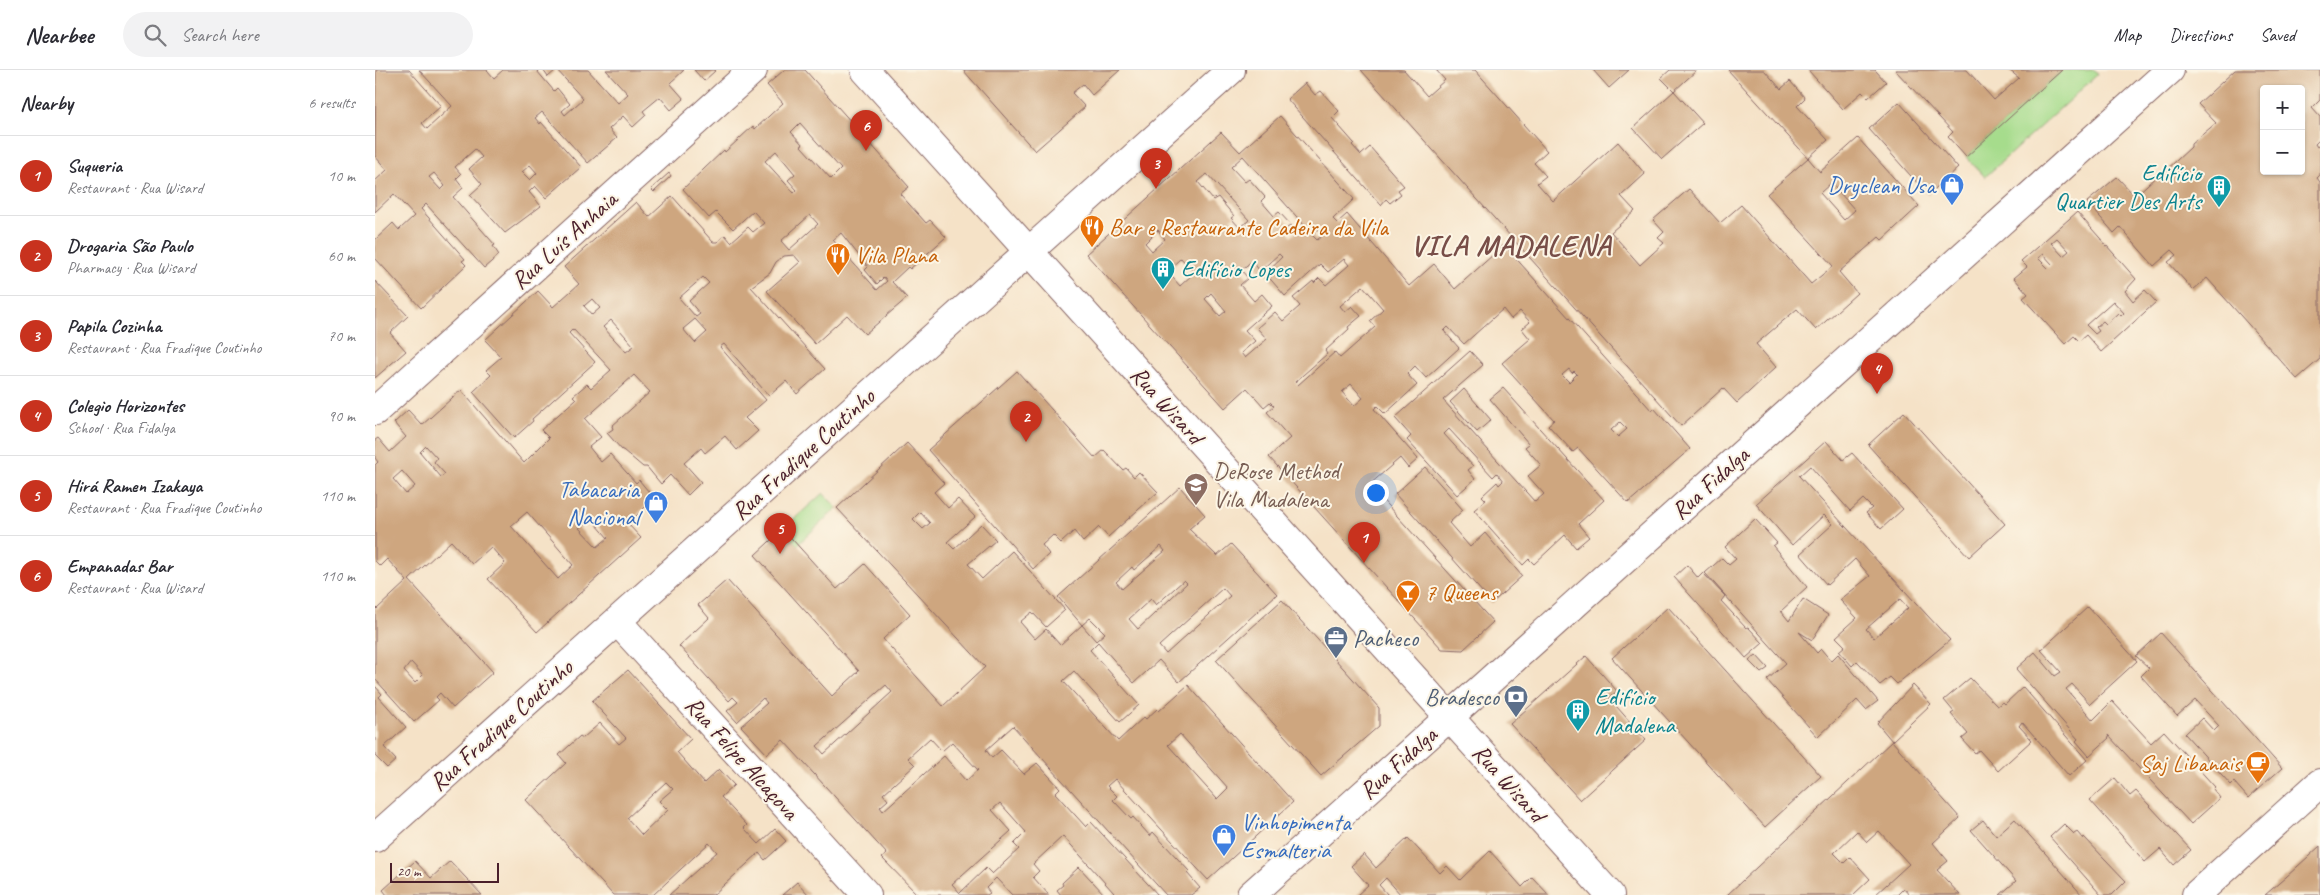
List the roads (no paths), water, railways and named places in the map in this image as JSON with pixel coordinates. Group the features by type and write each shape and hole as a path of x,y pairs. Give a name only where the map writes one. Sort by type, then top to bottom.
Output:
{"street":[{"name":"Rua Luís Anhaia","path":"375,411 753,70"},
{"name":"Rua Wisard","path":"865,70 1610,895"},
{"name":"Rua Fradique Coutinho","path":"375,838 1231,70"},
{"name":"Rua Fidalga","path":"1251,895 2170,70"},
{"name":"Rua Felipe Alcaçova","path":"617,621 867,895"},
{"path":"2197,895 2320,784"}],"place":[{"name":"Empanadas Bar","path":"866,151"},
{"name":"Papila Cozinha","path":"1156,189"},
{"name":"Dryclean Usa","path":"1952,206"},
{"name":"Edifício Quartier Des Arts","path":"2219,208"},
{"name":"Bar e Restaurante Cadeira da Vila","path":"1092,248"},
{"name":"Vila Plana","path":"838,276"},
{"name":"Edifício Lopes","path":"1163,290"},
{"name":"Colegio Horizontes","path":"1877,394"},
{"name":"Drogaria São Paulo","path":"1026,442"},
{"name":"DeRose Method Vila Madalena","path":"1196,506"},
{"name":"Tabacaria Nacional","path":"656,524"},
{"name":"Hirá Ramen Izakaya","path":"780,554"},
{"name":"Suqueria","path":"1364,563"},
{"name":"7 Queens","path":"1408,613"},
{"name":"Pacheco","path":"1336,659"},
{"name":"Bradesco","path":"1516,718"},
{"name":"Edifício Madalena","path":"1578,732"},
{"name":"Saj Libanais","path":"2258,784"},
{"name":"Vinhopimenta Esmalteria","path":"1224,857"}],"district":[{"name":"VILA MADALENA","path":"1511,245"}]}
